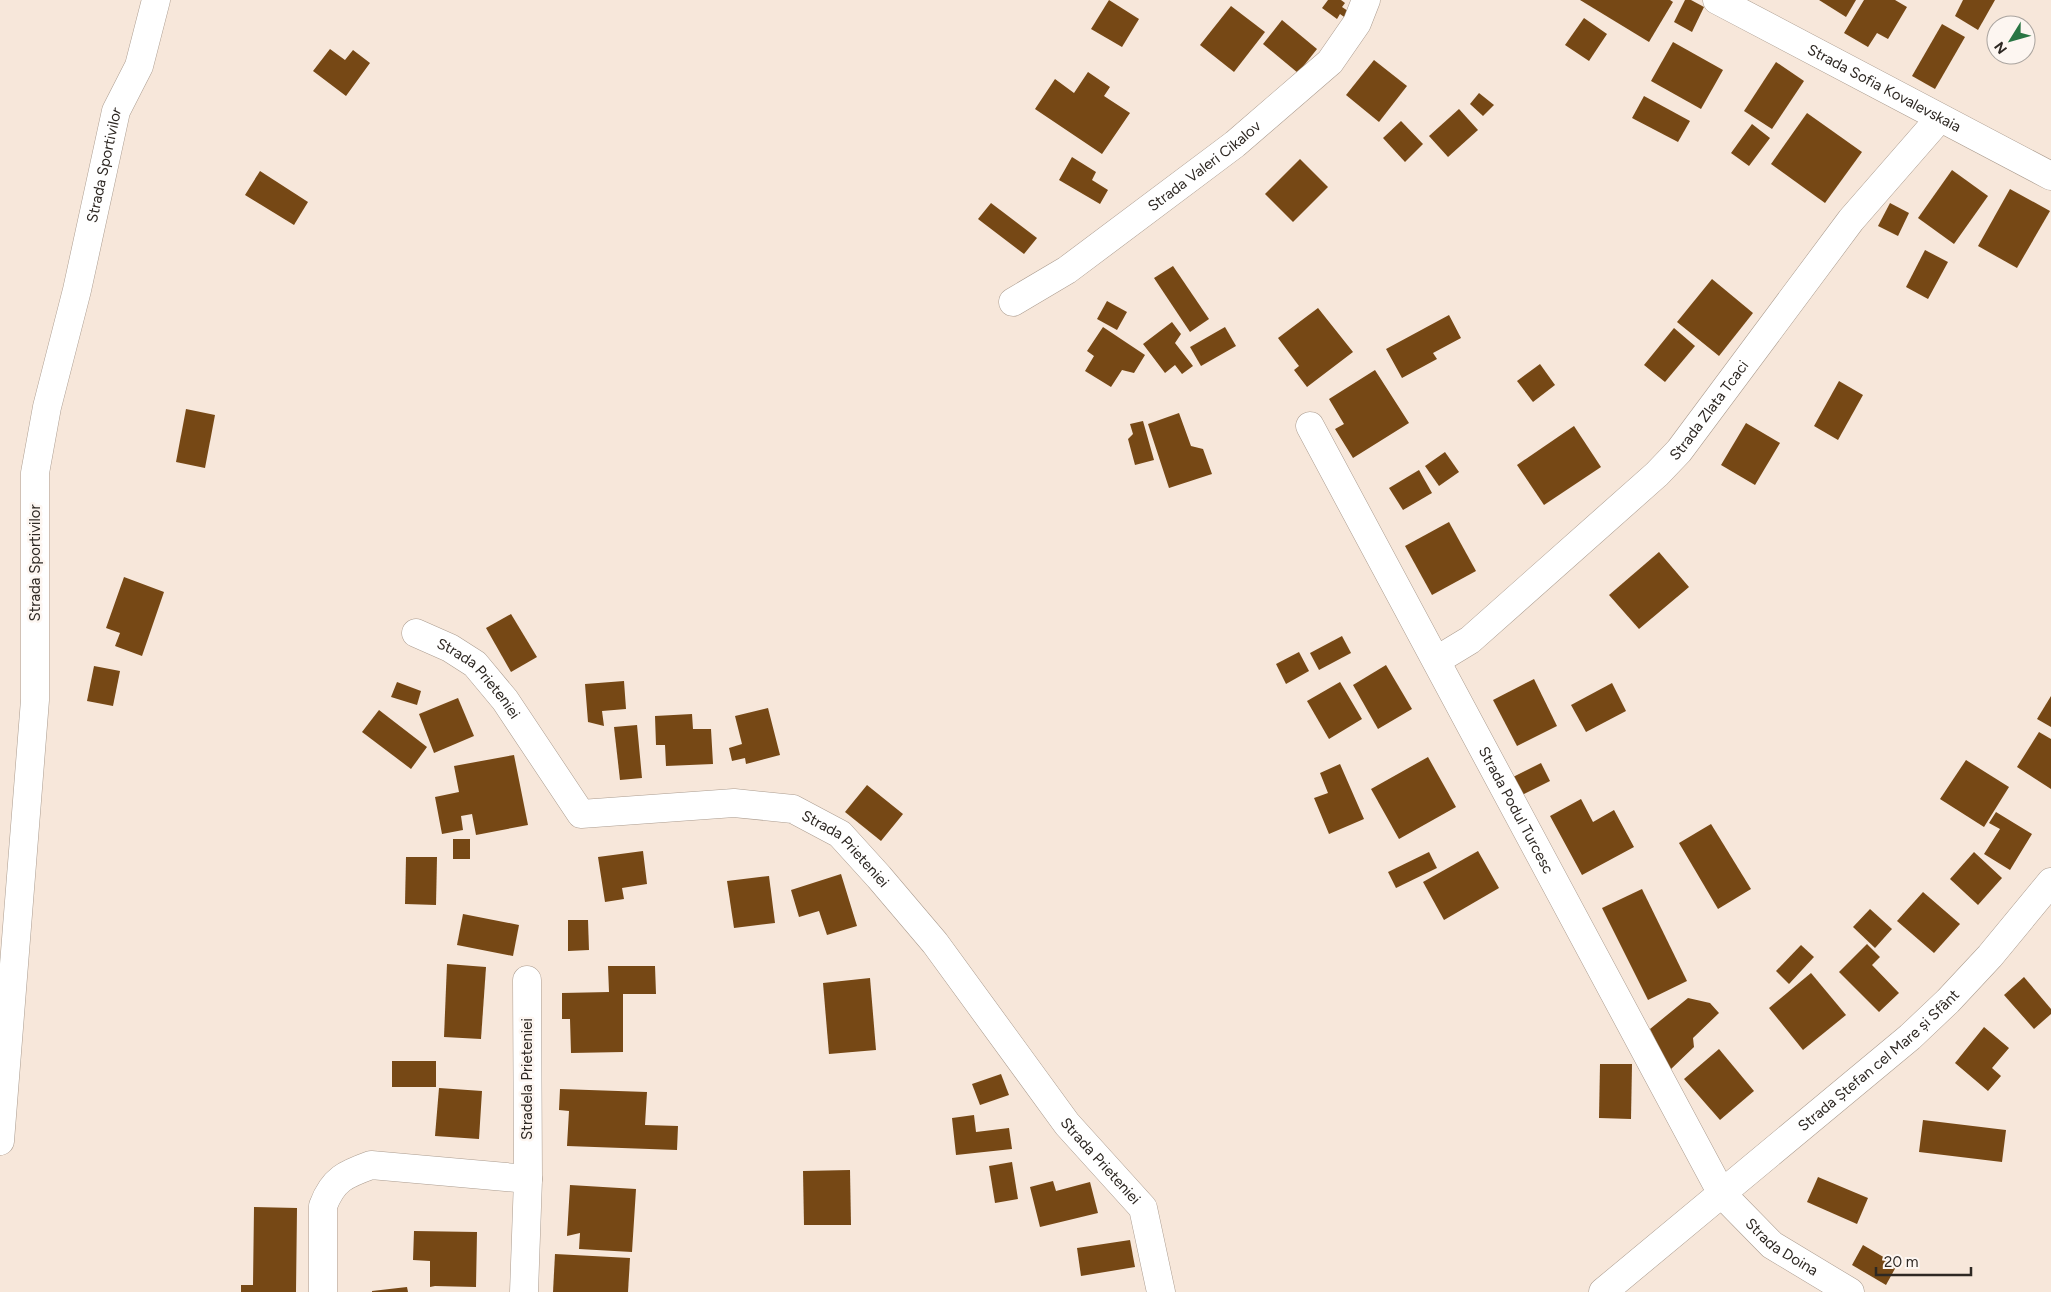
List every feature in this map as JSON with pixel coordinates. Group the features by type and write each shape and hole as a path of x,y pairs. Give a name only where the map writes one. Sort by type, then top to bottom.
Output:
{"street":[{"name":"Strada Sportivilor","path":"0,1141 35,700 35,473 48,407 77,290 116,111 139,66 156,0"},
{"name":"Strada Valeri Cikalov","path":"1013,302 1075,265 1235,144 1330,62 1357,23 1366,0"},
{"name":"Strada Sofia Kovalevskaia","path":"1717,0 1939,119 2051,176"},
{"name":"Strada Zlata Tcaci","path":"1437,660 1470,640 1657,474 1679,451 1850,220 1939,119"},
{"name":"Strada Podul Turcesc","path":"1310,426 1722,1194"},
{"name":"Strada Prieteniei","path":"416,633 450,648 475,664 505,700 582,814 734,803 793,809 840,834 935,943 1067,1124 1143,1208 1162,1292"},
{"name":"Strada Ștefan cel Mare și Sfânt","path":"1603,1292 1910,1037 1948,1001 1990,956 2051,882"},
{"name":"Stradela Prieteniei","path":"524,1292 528,1179 527,980"},
{"path":"323,1292 323,1206 328,1193 336,1181 351,1172 371,1165 528,1179"},
{"name":"Strada Doina","path":"1722,1194 1772,1245 1850,1292"}],"building":[{"path":"1109,0 1139,19 1122,47 1091,29"},
{"path":"1328,0 1341,0 1345,3 1342,7 1351,13 1347,19 1340,14 1337,19 1322,8"},
{"path":"1580,0 1670,0 1673,2 1649,42"},
{"path":"1685,0 1691,0 1704,7 1692,32 1674,22"},
{"path":"1819,0 1856,0 1846,17"},
{"path":"1864,0 1895,0 1907,7 1888,39 1877,33 1868,47 1844,33"},
{"path":"1963,0 1995,0 1978,30 1955,16"},
{"path":"1231,6 1265,32 1234,72 1200,45"},
{"path":"1584,18 1607,34 1589,61 1565,45"},
{"path":"1282,20 1317,49 1298,73 1263,44"},
{"path":"1942,24 1965,37 1935,89 1912,76"},
{"path":"1673,42 1723,70 1701,109 1651,81"},
{"path":"330,49 345,60 353,50 370,63 346,96 313,71"},
{"path":"1374,60 1407,86 1379,122 1346,95"},
{"path":"1776,62 1804,81 1772,129 1744,111"},
{"path":"1088,72 1110,87 1104,96 1130,113 1102,154 1035,109 1055,79 1074,93"},
{"path":"1479,93 1494,105 1483,116 1470,104"},
{"path":"1644,96 1690,121 1678,142 1632,118"},
{"path":"1459,109 1478,130 1448,157 1429,136"},
{"path":"1807,113 1862,152 1825,203 1771,164"},
{"path":"1401,121 1423,144 1405,162 1383,138"},
{"path":"1752,124 1770,138 1749,166 1731,153"},
{"path":"1072,157 1096,172 1092,180 1108,190 1100,204 1059,180"},
{"path":"1300,159 1328,187 1293,222 1265,194"},
{"path":"1952,170 1988,196 1954,244 1918,218"},
{"path":"260,171 308,202 294,225 245,195"},
{"path":"2010,189 2050,211 2017,268 1978,246"},
{"path":"991,203 1037,238 1024,254 978,219"},
{"path":"1890,203 1909,213 1898,236 1878,226"},
{"path":"1925,250 1948,262 1928,299 1906,287"},
{"path":"1173,266 1209,319 1190,332 1154,278"},
{"path":"1712,279 1753,313 1719,356 1677,322"},
{"path":"1107,301 1127,312 1117,330 1097,319"},
{"path":"1318,308 1353,352 1307,387 1294,370 1299,366 1278,338"},
{"path":"1449,315 1461,338 1433,353 1437,359 1402,378 1386,349"},
{"path":"1172,322 1181,334 1175,343 1193,366 1182,374 1175,365 1165,373 1143,344"},
{"path":"1103,327 1145,355 1134,373 1122,370 1111,387 1085,371 1094,356 1087,351"},
{"path":"1225,327 1236,346 1201,366 1190,347"},
{"path":"1674,328 1695,346 1665,382 1644,365"},
{"path":"1540,364 1555,385 1533,402 1517,381"},
{"path":"1375,370 1409,423 1353,458 1335,429 1344,424 1329,399"},
{"path":"1839,381 1863,395 1838,440 1814,426"},
{"path":"186,409 215,415 205,468 176,462"},
{"path":"1179,413 1191,446 1203,449 1212,474 1169,488 1148,424"},
{"path":"1143,421 1154,460 1135,465 1128,439 1133,434 1130,424"},
{"path":"1746,423 1780,443 1755,485 1721,465"},
{"path":"1574,426 1601,467 1544,505 1517,465"},
{"path":"1445,452 1459,472 1439,486 1425,466"},
{"path":"1419,470 1432,493 1403,510 1389,488"},
{"path":"1449,522 1476,571 1432,595 1405,546"},
{"path":"1659,552 1689,587 1639,629 1609,595"},
{"path":"124,577 164,592 142,656 115,646 120,633 106,628"},
{"path":"511,614 537,657 511,672 486,628"},
{"path":"1342,636 1351,653 1319,670 1310,653"},
{"path":"1299,652 1309,671 1286,684 1276,664"},
{"path":"1386,665 1412,709 1378,729 1353,685"},
{"path":"94,666 120,671 113,706 87,701"},
{"path":"1534,679 1557,726 1517,746 1493,700"},
{"path":"624,681 626,709 602,711 604,726 588,722 585,684"},
{"path":"397,682 421,691 417,705 391,697"},
{"path":"1340,682 1362,719 1329,739 1307,701"},
{"path":"1612,683 1626,711 1586,732 1571,705"},
{"path":"2051,696 2051,727 2037,719"},
{"path":"458,698 474,736 434,753 419,714"},
{"path":"768,708 780,755 746,764 745,758 732,761 729,748 742,744 735,716"},
{"path":"379,710 427,747 411,769 362,732"},
{"path":"692,714 693,729 711,729 713,764 666,766 665,745 656,745 655,716"},
{"path":"637,725 642,778 620,780 614,727"},
{"path":"2039,732 2051,739 2051,789 2017,767"},
{"path":"514,755 528,825 476,835 472,814 461,816 463,830 442,834 435,797 459,792 454,766"},
{"path":"1428,757 1456,807 1399,839 1371,789"},
{"path":"1966,760 2009,787 1984,827 1940,799"},
{"path":"1541,763 1550,781 1522,795 1513,777"},
{"path":"1340,764 1364,819 1329,834 1314,798 1328,793 1320,773"},
{"path":"867,785 903,814 881,841 845,812"},
{"path":"1581,799 1593,822 1614,810 1634,847 1582,875 1550,816"},
{"path":"1996,812 2032,834 2010,870 1984,854 2000,829 1989,823"},
{"path":"1711,824 1751,889 1718,909 1679,843"},
{"path":"453,839 470,839 470,859 453,859"},
{"path":"643,851 647,884 622,888 624,899 605,902 598,857"},
{"path":"1478,851 1499,888 1444,920 1423,882"},
{"path":"1429,852 1437,868 1396,888 1388,872"},
{"path":"1974,852 2002,878 1978,905 1950,879"},
{"path":"406,857 437,857 436,905 405,904"},
{"path":"841,874 857,926 827,935 819,911 799,917 791,890"},
{"path":"769,876 775,923 734,928 727,881"},
{"path":"1642,889 1687,981 1648,1000 1602,908"},
{"path":"1923,892 1960,924 1934,953 1897,921"},
{"path":"1870,909 1892,929 1875,948 1853,927"},
{"path":"463,914 519,925 513,956 457,945"},
{"path":"568,920 588,920 589,950 568,951"},
{"path":"1867,944 1880,957 1872,965 1899,993 1879,1012 1839,972"},
{"path":"1801,945 1814,957 1789,984 1776,971"},
{"path":"447,964 486,967 481,1039 444,1037"},
{"path":"608,966 655,966 656,994 623,994 623,1052 571,1053 570,1019 562,1019 562,993 609,992"},
{"path":"1811,973 1846,1015 1803,1050 1769,1008"},
{"path":"2024,977 2051,1009 2051,1014 2034,1029 2004,995"},
{"path":"870,978 876,1050 829,1054 823,983"},
{"path":"1688,998 1710,1003 1719,1013 1693,1038 1694,1047 1670,1070 1650,1029"},
{"path":"1984,1027 2009,1048 1992,1068 2001,1076 1988,1091 1955,1063"},
{"path":"1719,1049 1754,1091 1720,1120 1684,1079"},
{"path":"392,1061 436,1061 436,1087 392,1087"},
{"path":"1600,1064 1632,1064 1631,1119 1599,1118"},
{"path":"1001,1074 1009,1095 980,1105 972,1084"},
{"path":"439,1088 482,1091 479,1139 435,1136"},
{"path":"560,1089 647,1092 645,1125 678,1126 677,1150 567,1146 569,1111 559,1110"},
{"path":"974,1115 976,1132 1009,1128 1012,1149 956,1155 952,1118"},
{"path":"1923,1120 2006,1130 2002,1162 1919,1152"},
{"path":"1012,1162 1018,1199 995,1203 989,1166"},
{"path":"850,1170 851,1225 804,1225 803,1171"},
{"path":"1818,1177 1868,1198 1857,1224 1807,1202"},
{"path":"1053,1181 1056,1191 1090,1182 1098,1213 1040,1227 1030,1187"},
{"path":"570,1185 636,1189 632,1252 579,1249 580,1233 567,1236"},
{"path":"254,1207 297,1208 296,1292 241,1292 241,1285 253,1285"},
{"path":"414,1231 477,1232 476,1287 430,1287 430,1261 413,1260"},
{"path":"1130,1240 1135,1267 1081,1276 1077,1248"},
{"path":"1863,1245 1897,1265 1886,1285 1852,1265"},
{"path":"555,1254 630,1258 628,1292 553,1292"},
{"path":"407,1287 408,1292 372,1292 372,1291"}]}
